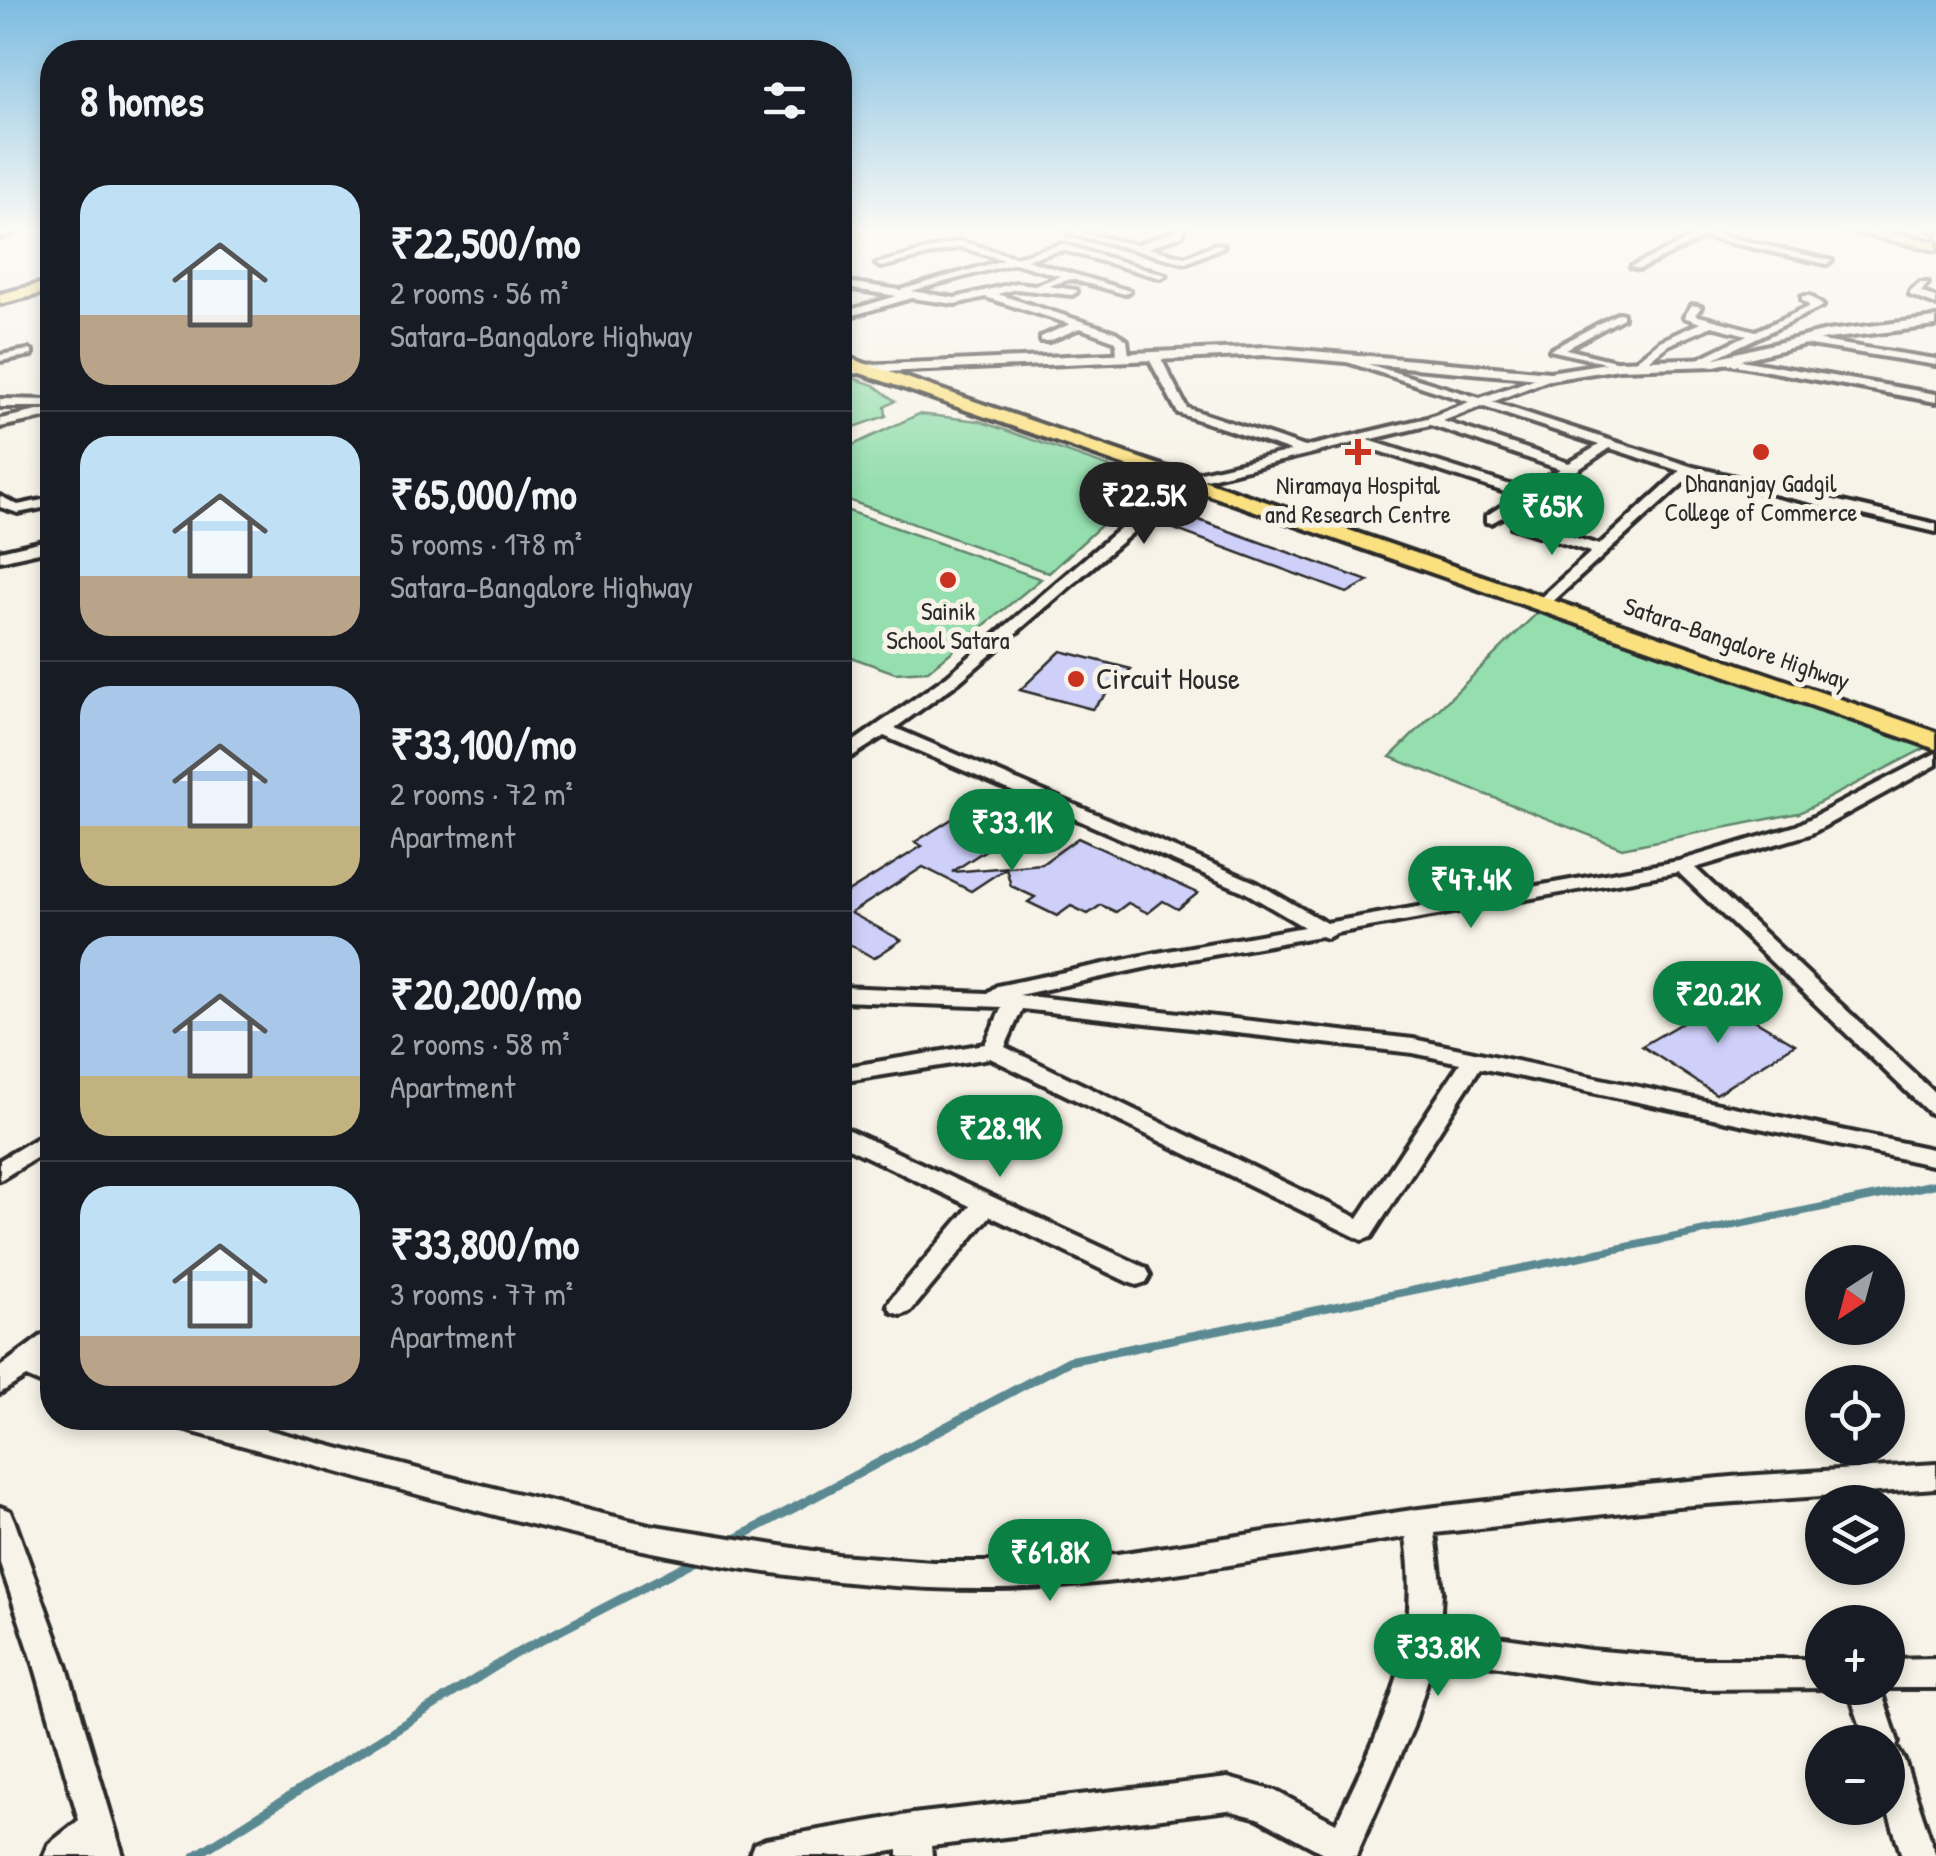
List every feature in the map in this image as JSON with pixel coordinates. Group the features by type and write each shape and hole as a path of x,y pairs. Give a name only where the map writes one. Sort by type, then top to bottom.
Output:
{"main road":[{"name":"Satara-Bangalore Highway","path":"852,363 882,365 1194,478"},
{"name":"Satara-Bangalore Highway","path":"852,365 1548,599 1936,724"},
{"name":"Satara-Bangalore Highway","path":"1548,599 1936,741"}],"street":[{"path":"1048,315 1121,340 1123,356"},
{"path":"1691,315 1756,334"},
{"path":"1696,363 1799,315"},
{"path":"1619,316 1556,350 1618,365 1696,363 1936,322"},
{"path":"1634,366 1664,343 1710,323"},
{"path":"1044,339 1078,324"},
{"path":"1802,342 1936,362"},
{"path":"882,365 1266,351 1550,376"},
{"path":"0,358 28,352"},
{"path":"1153,355 1182,410 1302,451"},
{"path":"1342,357 1690,470 1936,528"},
{"path":"1724,360 1936,398"},
{"path":"852,751 996,644 1194,478 1431,422 1550,376 1618,365"},
{"path":"0,402 40,404"},
{"path":"0,423 40,415"},
{"path":"1431,422 1570,468"},
{"path":"1354,439 1530,496"},
{"path":"1490,519 1610,444"},
{"path":"1548,599 1690,470"},
{"path":"0,500 8,508 22,510 40,505"},
{"path":"1517,524 1601,550"},
{"path":"0,556 40,547"},
{"path":"883,729 1250,887 1326,932"},
{"path":"971,999 1157,959 1682,866 1803,830 1936,758"},
{"path":"1682,866 1936,1106"},
{"path":"852,994 1016,1000 1413,1046 1936,1158"},
{"path":"993,1050 1016,1000"},
{"path":"852,1073 993,1050 1362,1231 1474,1059"},
{"path":"852,1140 1137,1275"},
{"path":"0,1172 40,1145"},
{"path":"901,1305 986,1204"},
{"path":"0,1382 40,1351"},
{"path":"23,1364 40,1372"},
{"path":"229,1430 604,1526 778,1561 932,1575 1082,1574 1419,1522 1779,1484 1936,1476"},
{"path":"0,1520 102,1840 61,1856"},
{"path":"766,1856 914,1844 1228,1794 1263,1803 1341,1850 1408,1696 1427,1594 1419,1522"},
{"path":"1421,1640 1590,1665 1694,1674 1805,1674"},
{"path":"1905,1674 1936,1673"},
{"path":"1905,1811 1920,1856"}],"green space":[{"path":"852,378 874,385 895,401 885,407 886,416 852,428"},
{"path":"919,414 979,421 1130,474 1142,488 1049,573 852,501 852,445"},
{"path":"852,512 1041,579 928,671 895,673 852,657"},
{"path":"1538,612 1931,745 1799,813 1622,848 1390,757"}],"building":[{"path":"1188,516 1368,581 1347,593 1166,526"},
{"name":"Circuit House","path":"1061,651 1131,669 1092,709 1020,690"},
{"path":"992,794 1038,816 952,872 1042,864 1078,838 1198,893 1178,909 1163,901 1148,913 1128,903 1116,912 1101,905 1088,914 1071,906 1057,916 1028,902 1035,897 1011,886 1006,868 971,891 923,867 852,912 852,890 922,846 915,842"},
{"path":"852,914 901,940 874,958 852,946"},
{"path":"1721,1000 1795,1044 1716,1094 1642,1046"}],"waterway":[{"path":"1135,1347 1936,1184"},
{"path":"730,1542 1069,1361 1148,1345"},
{"path":"195,1856 515,1654 702,1557"}],"place":[{"name":"Niramaya Hospital and Research Centre","path":"1358,452"},
{"name":"Dhananjay Gadgil College of Commerce","path":"1761,452"},
{"name":"Sainik School Satara","path":"948,580"},
{"name":"Circuit House","path":"1076,679"}]}
